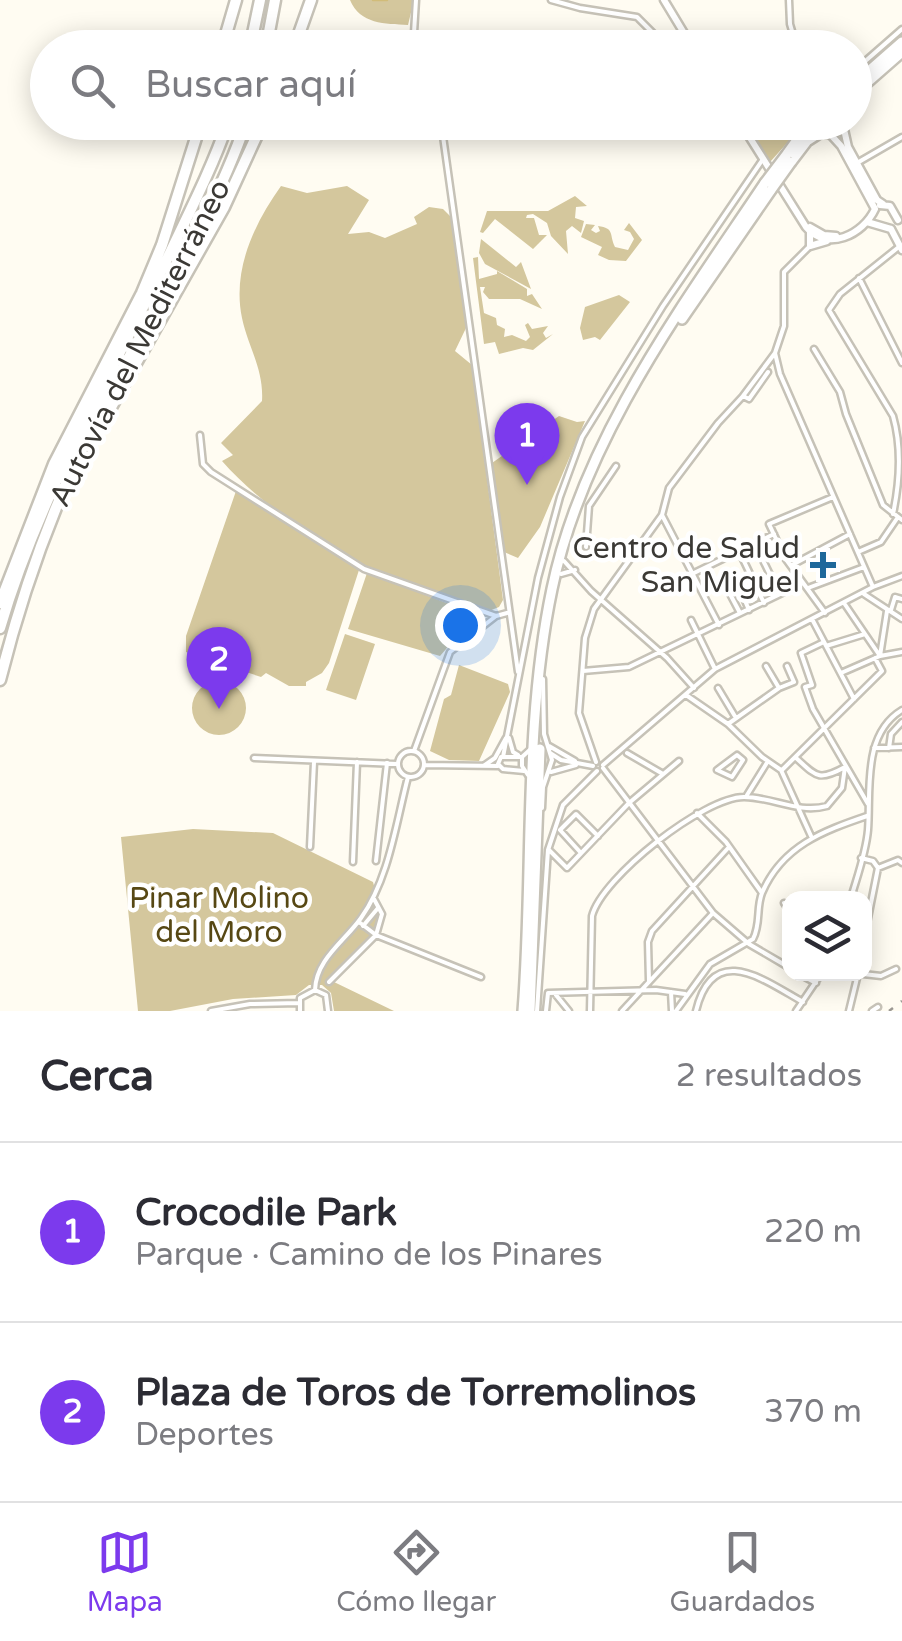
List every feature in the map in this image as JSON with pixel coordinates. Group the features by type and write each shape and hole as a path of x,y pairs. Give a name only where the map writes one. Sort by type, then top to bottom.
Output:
{"highway":[{"path":"227,30 236,0"},
{"path":"254,30 260,0"},
{"path":"269,30 275,0"},
{"path":"300,30 311,0"},
{"path":"0,603 48,475 162,245 195,140"},
{"name":"Autovía del Mediterráneo","path":"0,628 54,481 199,193 221,140"},
{"name":"Autovía del Mediterráneo","path":"0,680 38,553 86,438 214,196 238,140"},
{"path":"76,466 209,234 254,140"}],"main road":[{"path":"664,0 682,30"},
{"path":"872,68 902,42"},
{"path":"872,78 902,52"},
{"path":"752,140 764,159 772,186 818,238 831,240"},
{"path":"530,1011 534,774 543,748 543,679 560,574 576,518 660,350 800,140"},
{"path":"789,158 807,140"},
{"path":"834,140 841,146 880,224"},
{"path":"847,140 877,200 892,209 900,220 891,229"},
{"path":"543,748 536,713 537,679 552,587 572,516 625,401 648,361 772,186"},
{"path":"811,230 810,246 844,238 884,204"},
{"path":"867,222 891,229 901,248"},
{"path":"811,230 841,236"},
{"path":"818,238 851,232"},
{"path":"530,1011 543,848 534,774"}],"street":[{"path":"414,30 416,0"},
{"path":"552,0 637,17 650,30"},
{"path":"789,0 792,30"},
{"path":"872,55 902,28"},
{"path":"857,163 902,138"},
{"path":"443,140 520,676"},
{"path":"505,757 547,540 582,437 663,306 764,159"},
{"path":"782,963 749,944 713,913 598,766 579,713 585,638 594,608 662,515 668,488 776,353 784,326 784,272 818,238"},
{"path":"858,553 882,542 898,517 898,429 829,310 840,294 901,248"},
{"path":"860,278 902,363"},
{"path":"814,349 840,392 883,505 898,517"},
{"path":"776,353 780,374 873,587"},
{"path":"743,396 749,399 768,372"},
{"path":"893,416 902,415"},
{"path":"200,435 204,464 211,472 364,568 496,616"},
{"path":"586,546 589,506 616,466"},
{"path":"825,613 791,566 769,524 833,497"},
{"path":"662,515 719,625"},
{"path":"694,573 774,534"},
{"path":"791,566 850,534"},
{"path":"755,544 780,595"},
{"path":"739,551 764,603"},
{"path":"564,561 694,688"},
{"path":"808,588 864,567"},
{"path":"560,574 575,570"},
{"path":"679,761 629,804 566,868 543,848 563,805 598,766 715,669 873,587 902,576"},
{"path":"583,672 618,670 803,583"},
{"path":"740,614 730,594 733,590 740,589 749,610"},
{"path":"862,593 902,619"},
{"path":"877,657 889,611 899,598"},
{"path":"782,770 882,671 865,634 844,603"},
{"path":"414,751 450,652 496,616 509,612"},
{"path":"812,619 854,699"},
{"path":"691,620 715,669"},
{"path":"804,663 789,667 797,690 812,685 801,652 865,634"},
{"path":"840,673 877,657 902,652"},
{"path":"766,666 778,688"},
{"path":"728,724 778,688 809,674"},
{"path":"805,687 868,804"},
{"path":"718,688 736,718"},
{"path":"686,694 782,770 810,836"},
{"path":"853,891 868,835 874,748 880,730 902,710"},
{"path":"522,757 533,733 536,713"},
{"path":"889,748 891,734 902,722"},
{"path":"508,734 513,752 522,757 534,774"},
{"path":"481,766 495,758 508,734"},
{"path":"740,756 743,760 732,777 717,770 750,746"},
{"path":"874,748 902,747"},
{"path":"498,766 498,760 505,757 522,757 543,748 579,764 598,766"},
{"path":"534,774 552,765 543,748"},
{"path":"414,751 422,756 424,764 417,776 408,777 397,764 402,753 414,751"},
{"path":"627,754 663,774"},
{"path":"505,757 511,763 508,769"},
{"path":"794,757 819,777 845,767"},
{"path":"254,758 397,764"},
{"path":"310,848 314,760"},
{"path":"746,797 768,760"},
{"path":"353,862 357,762"},
{"path":"376,861 386,764"},
{"path":"424,764 498,766 534,774 579,764"},
{"path":"590,1011 592,916 596,902 637,858 697,813 721,801 746,797 797,808 827,806 842,788 845,767"},
{"path":"361,924 374,899 408,777"},
{"path":"697,813 729,847 762,892"},
{"path":"581,853 560,830 576,814 598,836"},
{"path":"674,1011 716,960 749,944 757,932 762,892 781,864 810,836 867,816"},
{"path":"649,981 650,936 729,847"},
{"path":"861,858 878,868"},
{"path":"878,868 901,859"},
{"path":"872,898 878,868"},
{"path":"330,982 376,936 382,914 374,899"},
{"path":"314,990 325,960 378,908"},
{"path":"622,1011 713,913"},
{"path":"361,924 376,936 481,977"},
{"path":"872,975 896,969"},
{"path":"696,1011 714,980 733,970 750,972 803,1002"},
{"path":"796,1011 816,983 812,981"},
{"path":"849,1011 858,981"},
{"path":"300,1011 304,993 314,990 327,997 328,1011"},
{"path":"552,993 640,990 687,994"},
{"path":"671,992 674,1011"},
{"path":"546,1011 552,993"},
{"path":"552,993 568,1011"},
{"path":"211,1011 250,1004 299,1003"}],"green space":[{"path":"350,0 414,0 408,25 367,18"},
{"path":"756,140 790,140 770,162"},
{"path":"281,186 307,193 347,186 369,200 348,234 369,232 385,238 417,224 414,217 429,207 443,209 451,217 466,328 455,351 472,365 503,600 499,607 489,611 365,567 289,520 222,461 233,455 221,443 262,401 258,368 242,318 240,282 254,232"},
{"path":"575,196 587,206 576,207 575,218 584,221 581,233 572,226 566,231 568,254 551,236 547,223 533,214 526,218 534,218 539,235 547,235 533,249 495,219 480,232 487,211 548,211"},
{"path":"629,223 642,240 626,261 598,255 602,247 581,237 586,224 595,225 591,230 596,233 600,231 598,226 603,227 609,230 615,247 628,250 634,239 624,230"},
{"path":"481,239 516,267 521,262 531,289 485,264 479,253"},
{"path":"478,257 479,279 497,271 527,289 527,296 532,294 542,309 520,299 489,299 483,292 485,287 480,287 484,313 496,318 497,325 505,329 504,337 512,335 526,341 530,337 525,325 528,323 532,329 548,326 543,333 546,338 553,334 533,350 523,348 499,354 495,342 484,344 473,258"},
{"path":"619,295 630,302 600,340 583,340 580,328 585,307"},
{"path":"559,416 585,421 540,527 518,558 504,552 492,463"},
{"path":"236,491 359,570 329,663 306,686 289,686 266,673 261,677 186,652 186,636"},
{"path":"367,573 484,617 440,656 348,629"},
{"path":"345,634 375,644 356,700 326,690"},
{"path":"459,665 508,684 510,692 479,761 449,760 430,751 444,699 451,695"},
{"path":"219,681 238,689 246,708 238,727 219,735 200,727 192,708 200,689"},
{"name":"Pinar Molino del Moro","path":"193,829 273,833 373,882 382,915 381,934 334,982 394,1011 334,1011 331,993 322,985 309,985 296,995 233,999 170,1011 138,1011 121,837"}],"waterway":[{"path":"373,0 387,0"}],"railway":[{"path":"889,1011 902,1001"}],"place":[{"name":"Crocodile Park","path":"527,485"},
{"name":"Centro de Salud San Miguel","path":"823,565"},
{"name":"Plaza de Toros de Torremolinos","path":"219,709"}]}
